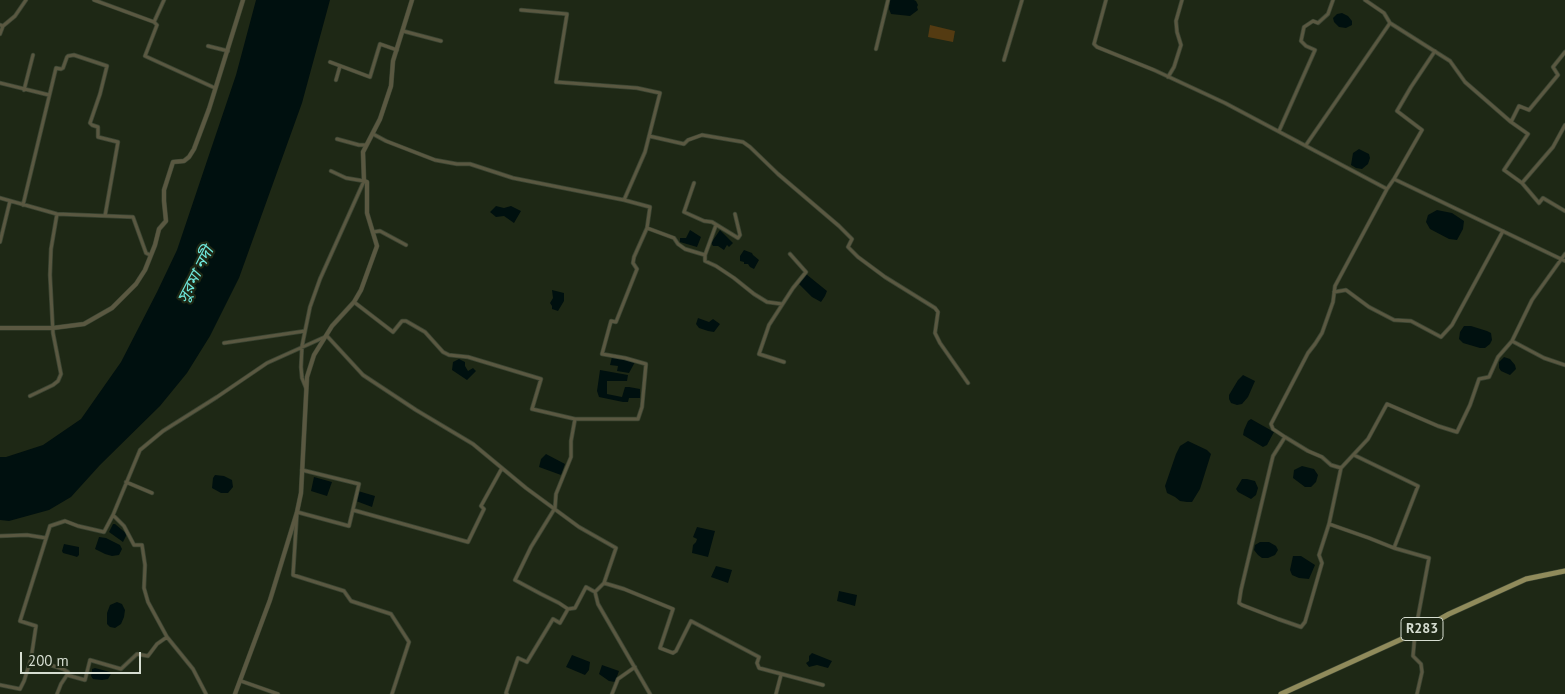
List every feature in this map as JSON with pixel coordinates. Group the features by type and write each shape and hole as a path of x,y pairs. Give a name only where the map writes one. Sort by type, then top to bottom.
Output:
{"main road":[{"name":"R283","path":"1281,694 1415,633 1449,614 1526,579 1565,571"}],"street":[{"path":"0,34 1,25 15,16 26,0"},
{"path":"94,0 154,22 157,25 145,56 215,88"},
{"path":"154,22 164,0"},
{"path":"0,328 53,328 84,324 112,308 136,284 145,270 160,229 166,221 164,190 173,162 184,161 190,157 210,109 243,0"},
{"path":"306,388 302,378 302,346 310,307 320,279 364,181 363,152 380,119 391,86 393,61 412,0"},
{"path":"876,49 888,0"},
{"path":"1004,60 1022,0"},
{"path":"1106,0 1094,44 1097,47 1168,76 1225,103 1387,189"},
{"path":"1168,76 1176,62 1181,45 1176,21 1182,0"},
{"path":"1279,130 1315,50 1306,46 1301,41 1304,27 1312,21 1318,23 1328,14 1333,0"},
{"path":"1365,0 1384,13 1390,23 1450,61 1465,82 1511,122 1528,134 1504,170 1522,183 1539,203 1543,198 1565,211"},
{"path":"521,10 567,14 556,82 637,88 660,93 645,152 624,200"},
{"path":"1306,145 1390,23"},
{"path":"403,31 441,41"},
{"path":"330,62 370,77 380,44 397,50"},
{"path":"208,46 228,51"},
{"path":"1341,468 1331,465 1322,457 1285,437 1273,429 1271,424 1308,353 1322,333 1335,286 1387,189 1422,130 1397,112 1435,51"},
{"path":"1511,122 1519,106 1529,110 1558,75 1554,67 1565,52"},
{"path":"24,90 33,55"},
{"path":"23,205 56,68 63,68 68,56 74,55 107,66 90,123 98,127 98,137 118,142 105,216"},
{"path":"336,80 340,66"},
{"path":"0,83 49,96"},
{"path":"1522,183 1553,148 1565,125"},
{"path":"354,302 393,332 402,321 406,321 425,332 443,352 449,355 468,357 542,379 532,409 575,419 638,419 642,407 646,364 602,354 612,321 616,322 637,269 633,263 634,256 647,228 650,207 513,178 470,164 435,160 372,134"},
{"path":"649,136 684,144 688,140 702,135 743,142 750,147 778,174 840,226 852,239 848,247 858,257 885,277 935,308 938,312 935,333 968,383"},
{"path":"337,139 366,145"},
{"path":"235,694 282,565 297,512 301,493 307,377 314,355 332,326 354,302 361,290 377,246 366,213 367,182 346,178 331,171"},
{"path":"1394,179 1564,261"},
{"path":"694,183 684,212 704,221 712,222 738,238 740,235 735,214"},
{"path":"0,198 57,214 134,218 146,253 150,256"},
{"path":"0,242 10,201"},
{"path":"30,396 53,385 58,381 61,374 53,328 50,275 51,249 57,214"},
{"path":"716,225 705,255 705,261 716,266 767,302 782,304"},
{"path":"647,228 674,238 685,249 705,255"},
{"path":"373,232 380,231 406,245"},
{"path":"1334,292 1346,290 1369,307 1394,320 1411,321 1441,337 1452,326 1503,231"},
{"path":"784,362 759,354 769,324 792,288 806,272 790,254"},
{"path":"1285,437 1273,456 1239,603 1300,626 1303,625 1309,612 1320,573 1322,563 1319,555 1329,524 1341,468 1368,439 1387,404 1457,432 1479,379 1490,377 1498,357 1512,341 1532,300 1564,261 1565,254"},
{"path":"224,343 305,331"},
{"path":"0,685 20,689 24,682 31,658 36,626 20,621 50,526 65,521 104,532 140,450 163,431 217,398 266,363 327,336"},
{"path":"327,336 364,375 416,410 474,444 579,527 616,548 604,583 595,592"},
{"path":"1512,341 1544,358 1565,365"},
{"path":"575,419 571,441 571,457 556,494 555,508 530,547 515,580 568,609 574,608 586,587 595,592 598,604 650,694"},
{"path":"1354,454 1418,486 1394,548"},
{"path":"353,510 468,542 484,509 481,506 502,468"},
{"path":"297,512 349,526 359,484 302,470"},
{"path":"126,482 152,493"},
{"path":"297,512 293,575 344,591 351,601 391,614 409,642 392,694"},
{"path":"113,515 124,526 134,545 142,545 145,565 144,588 148,602 167,637 193,670 206,694"},
{"path":"1329,524 1394,548 1429,558 1415,633 1413,656 1421,664 1422,672 1417,694"},
{"path":"0,536 27,534 46,538"},
{"path":"604,583 624,589 673,610 660,648 673,653 676,651 691,621 759,657 757,663 759,668 823,685"},
{"path":"507,694 518,658 527,662 553,619 560,623 568,609"},
{"path":"67,675 85,680 90,660 121,669 138,654 148,656 167,637"},
{"path":"31,658 63,669 68,672 67,675"},
{"path":"612,694 618,679 635,667"},
{"path":"57,694 67,675"},
{"path":"776,694 781,675"},
{"path":"241,681 278,694"}],"shaded area":[{"path":"930,25 955,31 953,42 928,37"}],"water":[{"name":"সুরমা নদী","path":"256,0 330,0 302,103 239,278 210,336 187,373 160,406 100,465 71,497 49,510 9,521 0,520 0,457 6,457 43,445 81,419 121,362 157,292 177,250 236,75"},
{"path":"890,0 914,0 918,5 918,10 910,16 891,14 889,9"},
{"path":"1342,13 1348,16 1352,21 1352,25 1346,28 1339,27 1334,22 1333,18 1337,14"},
{"path":"1359,149 1369,154 1370,158 1368,164 1362,169 1351,165 1353,153"},
{"path":"496,206 504,208 511,206 521,211 514,223 504,216 496,217 490,212"},
{"path":"1437,210 1452,213 1464,221 1463,229 1457,240 1449,239 1430,229 1426,222 1428,215"},
{"path":"690,230 701,237 697,247 680,242 680,238 686,238"},
{"path":"720,230 733,243 729,247 727,245 724,250 718,246 713,246 711,243"},
{"path":"744,250 752,253 759,260 754,269 740,261 740,256"},
{"path":"806,274 827,291 821,302 812,297 799,284"},
{"path":"552,290 564,293 564,301 558,311 552,309 550,303 553,298"},
{"path":"698,318 709,322 713,319 720,324 714,332 708,331 699,328 696,324"},
{"path":"1464,326 1471,326 1491,333 1492,340 1490,344 1485,348 1480,348 1463,343 1459,339 1460,332"},
{"path":"612,357 635,362 629,373 617,371 618,366 610,365"},
{"path":"1504,357 1510,359 1515,365 1516,369 1510,375 1499,368 1499,362"},
{"path":"459,359 465,362 468,371 473,368 476,371 467,380 452,370 453,362"},
{"path":"600,370 628,375 627,381 607,381 607,394 622,397 625,387 629,387 640,389 640,398 629,398 628,402 623,402 599,397 597,391"},
{"path":"1243,375 1255,381 1248,397 1242,404 1237,405 1231,403 1229,395"},
{"path":"1251,419 1274,432 1267,445 1263,447 1243,435 1248,421"},
{"path":"1188,441 1207,450 1211,454 1200,489 1192,502 1180,501 1167,493 1165,486 1180,446"},
{"path":"546,454 565,464 561,475 539,467 541,459"},
{"path":"1302,466 1314,469 1318,475 1316,482 1311,487 1305,487 1293,478 1294,470"},
{"path":"215,475 224,476 232,480 233,487 228,493 221,493 212,488"},
{"path":"314,477 332,482 327,496 311,491"},
{"path":"1242,479 1255,481 1258,488 1256,495 1251,499 1236,489"},
{"path":"358,491 375,496 372,507 356,501"},
{"path":"113,524 127,534 123,542 109,532"},
{"path":"697,527 715,531 708,557 692,553 693,545 697,539 693,537"},
{"path":"99,537 106,538 120,545 122,549 119,555 112,556 95,549"},
{"path":"1260,542 1269,542 1276,546 1278,550 1275,555 1262,558 1258,555 1254,550 1255,545"},
{"path":"64,544 79,547 79,555 77,557 63,553"},
{"path":"1293,556 1301,556 1315,565 1309,579 1292,575 1290,570"},
{"path":"716,566 732,570 728,583 711,577"},
{"path":"839,591 857,595 855,606 837,601"},
{"path":"117,602 122,604 125,610 121,624 115,628 107,624 107,613 110,605"},
{"path":"812,653 832,661 828,668 817,665 809,667 806,663 809,661 809,656"},
{"path":"572,655 590,662 589,670 585,675 566,667"},
{"path":"602,665 619,671 615,682 609,681 599,674"},
{"path":"92,669 110,672 111,674 108,679 93,679 91,676"}]}
